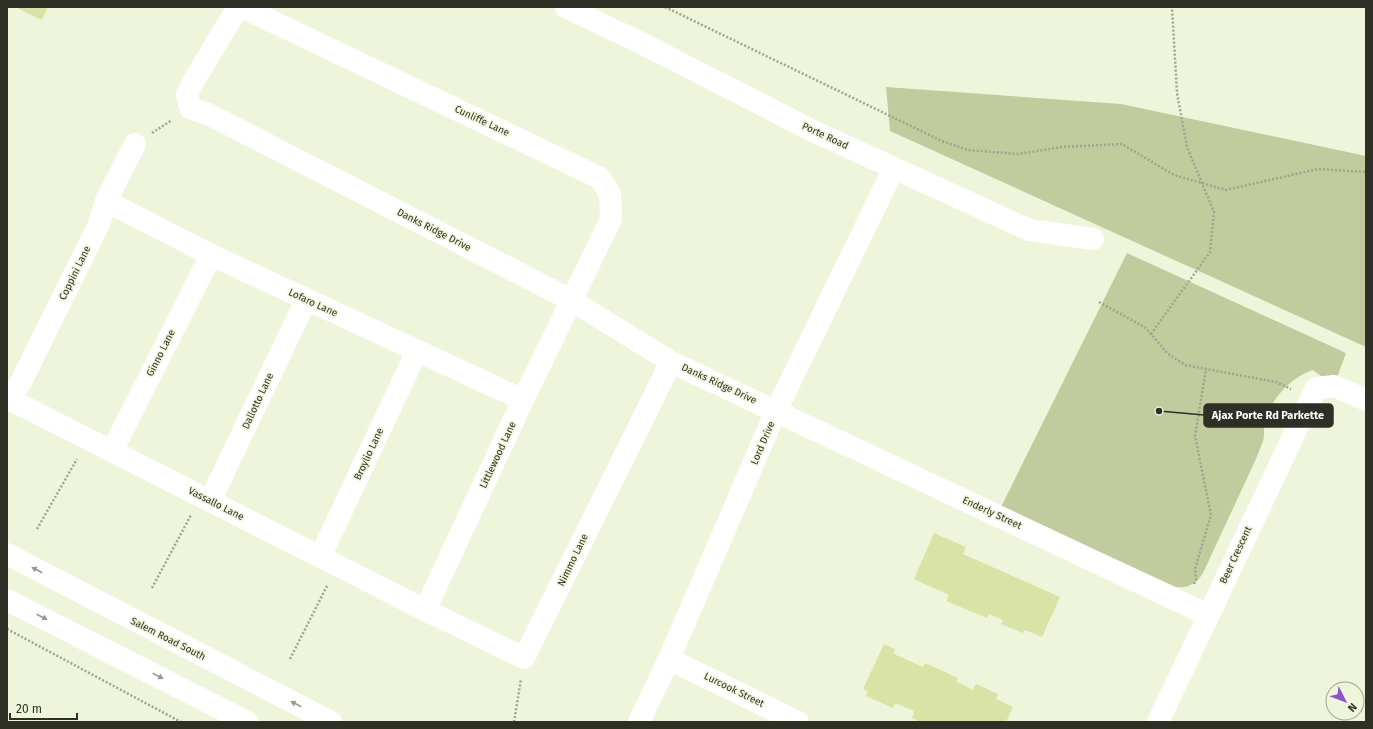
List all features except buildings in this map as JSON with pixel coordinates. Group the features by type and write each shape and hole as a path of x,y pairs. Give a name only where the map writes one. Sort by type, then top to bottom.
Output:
{"street":[{"path":"190,108 188,94 193,82 238,7"},
{"name":"Cunliffe Lane","path":"242,7 600,178 610,194 611,219 571,300"},
{"name":"Porte Road","path":"566,7 645,45 813,131 1029,230 1093,239"},
{"name":"Danks Ridge Drive","path":"190,108 210,115 571,300 671,362 776,411"},
{"name":"Coppini Lane","path":"8,398 20,382 99,224 106,201 135,144"},
{"name":"Lord Drive","path":"639,722 669,659 776,411 894,168"},
{"name":"Lofaro Lane","path":"106,201 211,255 523,400"},
{"name":"Ginno Lane","path":"112,451 211,255"},
{"name":"Dallotto Lane","path":"205,499 306,300"},
{"name":"Littlewood Lane","path":"425,610 571,300"},
{"name":"Broylio Lane","path":"329,561 417,352"},
{"name":"Nimmo Lane","path":"524,658 671,362"},
{"name":"Beer Crescent","path":"1158,722 1316,388 1334,386 1366,400"},
{"name":"Vassallo Lane","path":"8,398 425,610"},
{"name":"Enderly Street","path":"776,411 1208,615"},
{"name":"Salem Road South","path":"7,554 330,722"},
{"path":"7,600 247,722"},
{"path":"425,610 524,658"},
{"name":"Lurcook Street","path":"669,659 798,722"}],"path":[{"path":"665,7 944,142 968,150 1018,154 1062,147 1122,144 1174,174 1226,190 1318,169 1366,172"},
{"path":"1151,334 1210,252 1214,212 1187,147 1177,93 1172,7"},
{"path":"135,144 190,108"},
{"path":"1099,302 1146,328 1168,354 1185,365 1276,382 1293,390"},
{"path":"1184,604 1196,580 1195,569 1211,515 1195,436 1206,369"},
{"path":"37,529 88,439"},
{"path":"152,588 205,499"},
{"path":"290,659 329,561"},
{"path":"7,629 180,722"},
{"path":"514,722 524,658"}],"green space":[{"path":"886,87 1121,104 1366,156 1366,347 890,131"},
{"path":"1127,253 1346,353 1334,386 1313,370 1305,373 1290,383 1277,396 1265,420 1264,439 1256,459 1203,573 1195,583 1185,587 1176,587 1001,507"}],"place":[{"name":"Ajax Porte Rd Parkette","path":"1159,411"}]}
